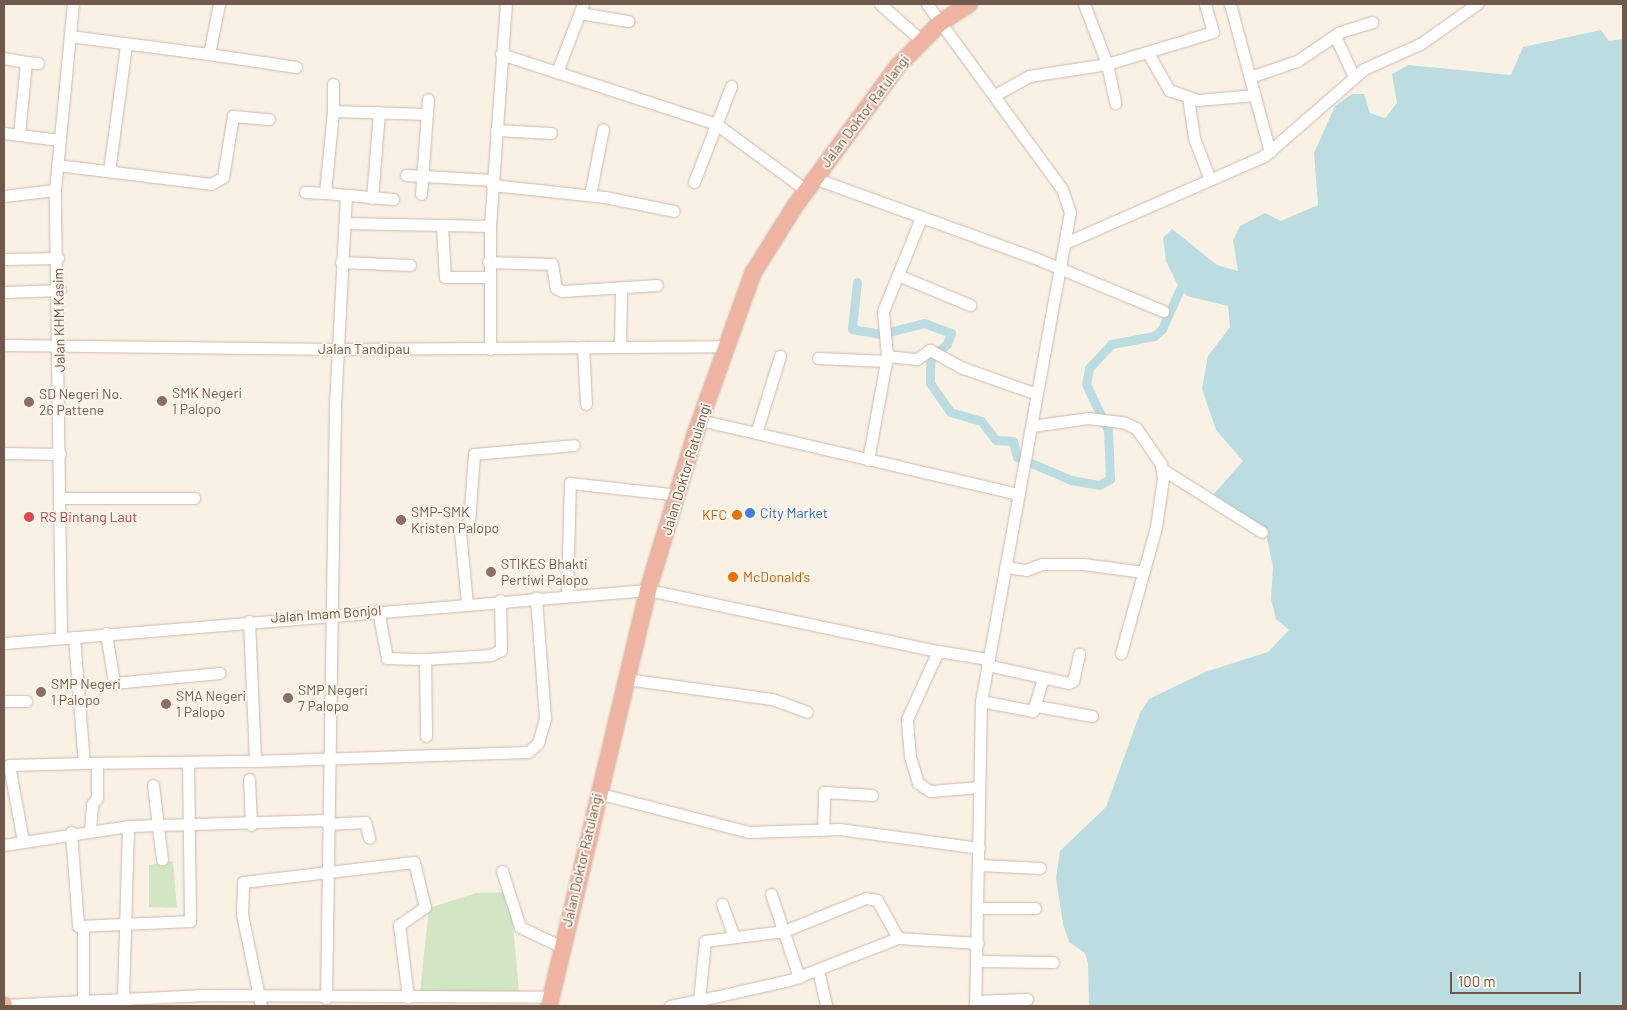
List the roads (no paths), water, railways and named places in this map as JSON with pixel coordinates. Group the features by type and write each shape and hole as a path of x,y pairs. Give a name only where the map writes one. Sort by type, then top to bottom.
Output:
{"highway":[{"name":"Jalan Doktor Ratulangi","path":"552,1004 562,947 597,793 648,590 700,420 725,346 757,265 810,184 921,40 940,22 969,4"}],"street":[{"name":"Jalan KHM Kasim","path":"61,638 60,290 55,190 73,4"},
{"path":"209,54 219,4"},
{"path":"490,349 488,262 492,182 506,4"},
{"path":"880,4 921,40"},
{"path":"927,4 1066,195 1070,212 981,701 979,787 980,908 975,1003 1027,999"},
{"path":"1084,4 1107,64 1115,103"},
{"path":"995,95 1028,76 1107,64 1213,32 1205,4"},
{"path":"1230,4 1270,152"},
{"path":"1065,243 1132,216 1209,176 1270,152 1373,62 1420,44 1478,4"},
{"path":"557,72 581,8 628,21"},
{"path":"1250,77 1297,61 1335,36 1372,22"},
{"path":"70,36 209,54 296,68"},
{"path":"1335,36 1354,77"},
{"path":"109,171 126,44"},
{"path":"1148,53 1164,87 1188,97 1208,100 1254,95"},
{"path":"501,54 716,124 810,184 921,218 1061,269 1163,311"},
{"path":"4,58 38,63"},
{"path":"19,135 26,62"},
{"path":"325,193 333,111 333,84"},
{"path":"694,182 731,86"},
{"path":"1188,97 1194,138 1209,176"},
{"path":"421,194 428,99"},
{"path":"333,111 427,114"},
{"path":"372,198 379,112"},
{"path":"58,166 216,183 223,177 233,116 269,119"},
{"path":"590,195 603,129"},
{"path":"496,130 552,132"},
{"path":"4,132 60,140"},
{"path":"406,175 492,182 590,195 674,211"},
{"path":"4,196 55,190"},
{"path":"305,192 393,199"},
{"path":"326,998 325,874 337,349 346,196"},
{"path":"868,460 887,359 883,311 900,276 921,218"},
{"path":"345,223 442,227 490,226"},
{"path":"442,227 445,277 488,277"},
{"path":"4,259 58,258"},
{"path":"341,262 410,265"},
{"path":"488,262 552,264 556,288 562,291 657,285"},
{"path":"900,276 970,305"},
{"path":"620,347 621,288"},
{"path":"4,292 60,290"},
{"name":"Jalan Tandipau","path":"4,345 337,349 725,346"},
{"path":"583,347 586,404"},
{"path":"818,358 917,359 930,350 1037,394"},
{"path":"756,433 780,356"},
{"path":"1032,426 1093,418 1110,420 1136,428 1162,469 1262,532"},
{"path":"700,420 1019,494"},
{"path":"468,603 460,531 469,522 474,454 574,445"},
{"path":"4,453 60,454"},
{"path":"1121,653 1156,528 1162,469"},
{"path":"567,595 570,483 678,495"},
{"path":"60,498 194,498"},
{"path":"1005,567 1026,570 1042,564 1083,564 1143,572"},
{"name":"Jalan Imam Bonjol","path":"4,643 250,620 648,590 987,662 1043,679 1071,682 1078,654"},
{"path":"23,841 9,765 188,763 533,750 545,718 536,597"},
{"path":"378,610 387,658 425,659 491,655 501,650 500,600"},
{"path":"250,620 255,761"},
{"path":"106,633 114,683 220,673"},
{"path":"74,637 84,763"},
{"path":"938,651 907,719 914,772 918,783 930,790 979,787"},
{"path":"425,659 426,736"},
{"path":"626,679 772,699 807,712"},
{"path":"981,701 1034,712 1038,706 1043,679"},
{"path":"4,701 26,701"},
{"path":"1038,706 1092,716"},
{"path":"71,832 76,921 83,926 126,927 191,920 188,763"},
{"path":"90,829 97,764"},
{"path":"249,779 251,825"},
{"path":"152,785 162,859"},
{"path":"823,830 824,792 872,795"},
{"path":"597,793 750,832 823,830 979,848"},
{"path":"4,845 90,829 190,822 251,825 365,822 369,837"},
{"path":"123,996 128,826"},
{"path":"261,1002 242,914 242,884 417,863 425,907 399,925 408,997"},
{"path":"979,865 1040,868"},
{"path":"502,872 520,926 562,947"},
{"path":"771,894 799,977"},
{"path":"699,1000 704,944 734,937 784,931 866,898 877,900 898,938"},
{"path":"722,904 734,937"},
{"path":"980,908 1035,908"},
{"path":"83,926 83,998"},
{"path":"670,1006 799,977 898,938 978,943"},
{"path":"977,961 1053,962"},
{"path":"818,970 826,1006"},
{"path":"4,1005 123,996 261,1002 326,998 408,997 552,1004"}],"water":[{"path":"1601,30 1609,41 1623,39 1623,1006 1089,1006 1088,963 1085,953 1069,942 1063,924 1056,878 1060,851 1106,807 1140,713 1149,699 1205,672 1268,652 1289,630 1276,619 1271,599 1273,567 1266,533 1212,496 1243,461 1216,430 1202,389 1208,356 1230,327 1228,306 1187,296 1179,288 1166,261 1163,238 1172,229 1217,265 1238,271 1233,240 1240,226 1265,213 1281,221 1318,205 1314,153 1335,106 1352,94 1364,94 1370,113 1385,118 1397,103 1392,74 1408,65 1511,75 1523,47"}],"waterway":[{"path":"857,282 852,329 881,334 924,323 951,333 947,344 931,358 930,369 930,383 950,412 981,421 996,440 1013,441 1017,457 1071,480 1099,485 1110,479 1108,430 1086,384 1089,368 1111,344 1154,336 1162,329 1180,289"}],"place":[{"name":"SMK Negeri 1 Palopo","path":"162,401"},
{"name":"SD Negeri No. 26 Pattene","path":"29,402"},
{"name":"City Market","path":"750,513"},
{"name":"KFC","path":"737,515"},
{"name":"RS Bintang Laut","path":"29,517"},
{"name":"SMP-SMK Kristen Palopo","path":"401,520"},
{"name":"STIKES Bhakti Pertiwi Palopo","path":"491,572"},
{"name":"McDonald's","path":"733,577"},
{"name":"SMP Negeri 1 Palopo","path":"41,692"},
{"name":"SMP Negeri 7 Palopo","path":"288,698"},
{"name":"SMA Negeri 1 Palopo","path":"166,704"}]}
